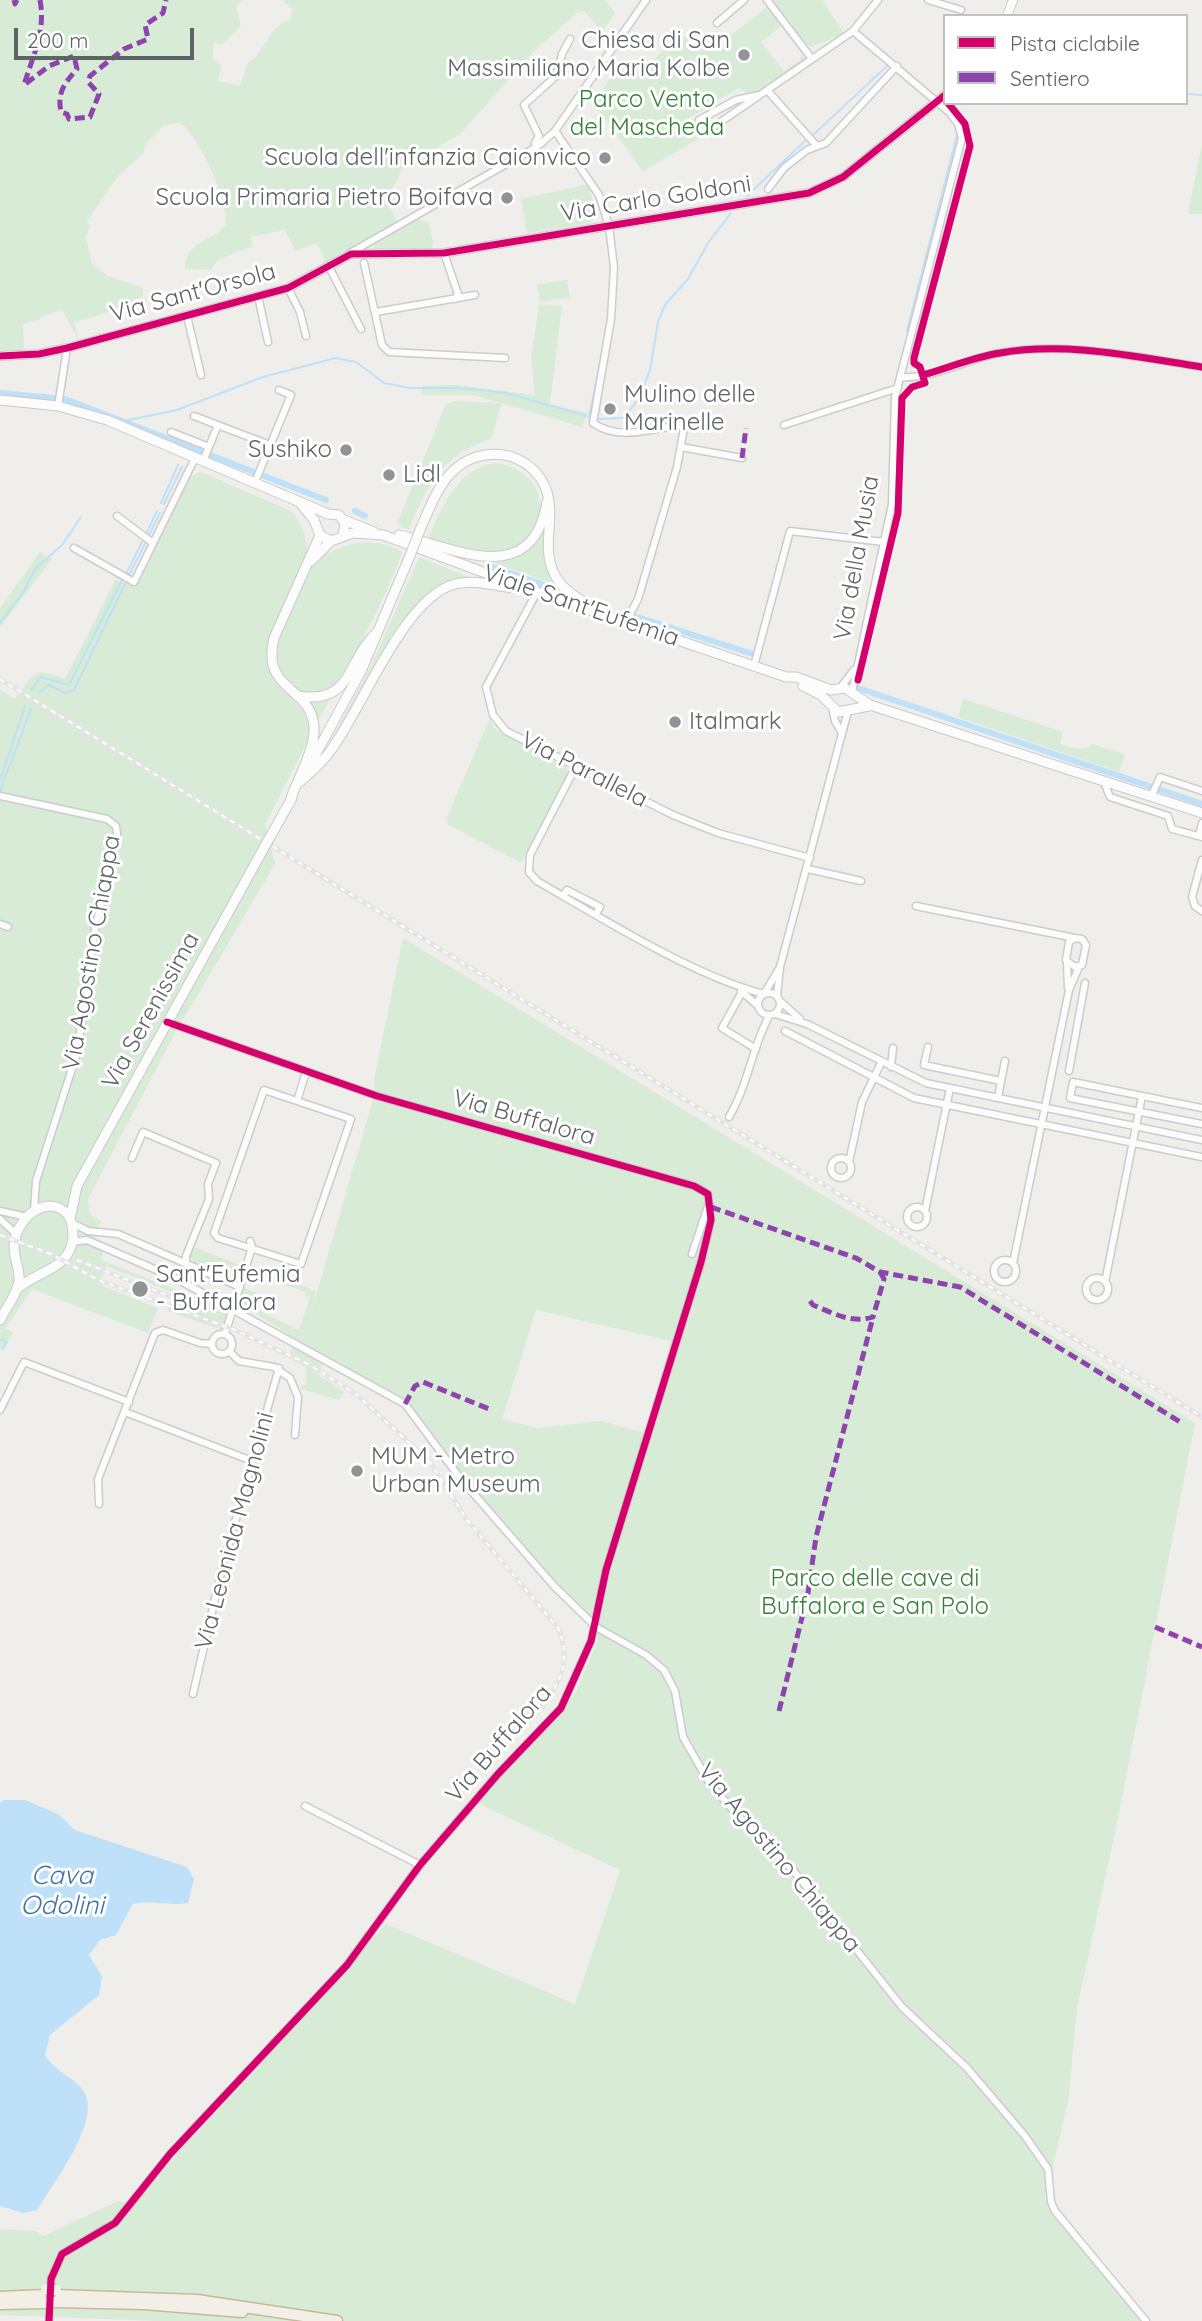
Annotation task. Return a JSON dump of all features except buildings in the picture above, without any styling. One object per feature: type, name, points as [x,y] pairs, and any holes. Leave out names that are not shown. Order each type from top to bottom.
[{"type":"highway","points":[[0,2291],[207,2309],[293,2321]]},
{"type":"highway","points":[[0,2297],[72,2294],[218,2302],[337,2321]]},
{"type":"highway","points":[[0,2307],[30,2303],[51,2296]]},
{"type":"main road","points":[[0,400],[58,403],[199,460],[256,479],[328,514],[336,514],[344,520],[343,536],[331,541],[310,562]]},
{"type":"main road","name":"Via Serenissima","points":[[72,1242],[71,1221],[77,1186],[289,804],[382,627],[420,530],[437,493],[451,474],[466,461],[480,456],[502,454],[524,461],[538,475],[548,497],[551,514],[551,565],[559,582],[572,595],[600,613]]},
{"type":"main road","points":[[379,534],[402,536],[470,555],[506,555],[523,548],[535,536],[548,497]]},
{"type":"main road","points":[[295,499],[319,531],[331,541]]},
{"type":"main road","points":[[289,804],[314,732],[311,715],[297,696],[277,677],[271,653],[274,638],[310,562],[322,517],[328,514]]},
{"type":"main road","name":"Viale Sant'Eufemia","points":[[344,520],[534,591],[786,677],[815,691],[838,712],[875,707]]},
{"type":"main road","name":"Viale Sant'Eufemia","points":[[343,536],[379,534]]},
{"type":"main road","points":[[301,781],[332,750],[401,634],[438,593],[453,584],[472,582],[534,591]]},
{"type":"main road","points":[[297,696],[321,698],[340,689],[366,641],[382,627]]},
{"type":"main road","name":"Viale Sant'Eufemia","points":[[786,677],[796,677],[837,689],[875,707],[1104,782],[1152,794],[1202,813]]},
{"type":"main road","points":[[831,705],[837,689]]},
{"type":"main road","points":[[850,710],[853,695]]},
{"type":"main road","name":"Via Serenissima","points":[[31,1214],[52,1206],[77,1186]]},
{"type":"main road","points":[[52,1206],[71,1221]]},
{"type":"main road","points":[[0,1320],[17,1289],[19,1266],[14,1248],[16,1234],[31,1214]]},
{"type":"main road","points":[[17,1289],[60,1264],[72,1242]]},
{"type":"main road","points":[[19,1266],[37,1275]]},
{"type":"street","name":"Via Sant'Orsola","points":[[0,356],[39,354],[67,348],[288,288],[470,184],[521,158],[555,131],[646,0]]},
{"type":"street","points":[[717,23],[744,0]]},
{"type":"street","points":[[767,0],[813,59]]},
{"type":"street","points":[[865,0],[871,8]]},
{"type":"street","points":[[759,95],[730,103],[699,120],[697,128],[706,132],[853,31],[877,0]]},
{"type":"street","points":[[928,0],[961,10]]},
{"type":"street","name":"Via della Musia","points":[[853,31],[941,98]]},
{"type":"street","points":[[521,158],[521,153],[539,140],[524,105],[556,76],[562,54],[570,39]]},
{"type":"street","points":[[768,189],[784,168],[816,145],[826,143],[897,66]]},
{"type":"street","points":[[767,90],[816,145]]},
{"type":"street","name":"Via Carlo Goldoni","points":[[342,257],[351,254],[378,256],[444,253],[793,197],[822,188],[854,169],[941,98]]},
{"type":"street","name":"Via della Musia","points":[[853,695],[892,504],[894,406],[961,144],[958,124],[946,105]]},
{"type":"street","points":[[555,131],[598,195],[609,226],[614,267],[611,319],[591,419],[600,429],[628,434],[682,425],[681,447],[638,599],[626,622]]},
{"type":"street","points":[[370,242],[372,253],[378,256]]},
{"type":"street","points":[[444,253],[457,294],[455,299]]},
{"type":"street","points":[[364,263],[382,345],[389,352],[505,358]]},
{"type":"street","points":[[328,265],[361,329]]},
{"type":"street","name":"Via Sant'Orsola","points":[[288,288],[300,312],[306,336]]},
{"type":"street","points":[[376,312],[475,295]]},
{"type":"street","name":"Via Sant'Orsola","points":[[258,296],[268,342]]},
{"type":"street","name":"Via Sant'Orsola","points":[[187,316],[201,375]]},
{"type":"street","points":[[58,403],[67,348]]},
{"type":"street","points":[[901,377],[923,375],[999,353],[1038,349],[1123,354],[1202,367]]},
{"type":"street","points":[[784,425],[898,388]]},
{"type":"street","points":[[256,479],[291,395],[279,390]]},
{"type":"street","points":[[194,416],[270,445]]},
{"type":"street","points":[[74,548],[134,582],[199,460],[209,447],[218,425]]},
{"type":"street","points":[[171,432],[209,447]]},
{"type":"street","points":[[681,447],[742,458]]},
{"type":"street","points":[[117,516],[153,543]]},
{"type":"street","points":[[754,666],[790,531],[884,542]]},
{"type":"street","name":"Via Parallela","points":[[534,591],[486,687],[493,715],[506,731],[575,768],[707,828],[810,858]]},
{"type":"street","name":"Via della Musia","points":[[837,689],[857,666]]},
{"type":"street","points":[[831,705],[835,721],[842,733]]},
{"type":"street","points":[[761,1031],[772,1015],[778,999],[780,967],[850,710]]},
{"type":"street","points":[[575,768],[528,863],[529,872],[537,881],[563,896],[567,890],[600,907],[596,914],[725,980],[778,999],[807,1024]]},
{"type":"street","points":[[1152,794],[1157,781],[1162,777],[1202,790]]},
{"type":"street","name":"Viale Sant'Eufemia","points":[[1104,782],[1110,797],[1168,816],[1172,829],[1200,836],[1202,823]]},
{"type":"street","name":"Via Agostino Chiappa","points":[[1,798],[107,819],[116,826],[117,834],[98,916],[77,1053],[36,1181],[31,1214]]},
{"type":"street","points":[[1202,860],[1192,897],[1195,906],[1202,911]]},
{"type":"street","points":[[807,869],[861,881]]},
{"type":"street","points":[[916,906],[1062,935],[1072,940],[1084,940],[1086,945],[1069,990],[1043,1106],[1013,1263]]},
{"type":"street","points":[[0,924],[8,927]]},
{"type":"street","points":[[1069,990],[1067,963],[1072,940]]},
{"type":"street","points":[[1067,963],[1079,967]]},
{"type":"street","points":[[757,1004],[780,967]]},
{"type":"street","points":[[725,980],[757,1004],[761,1013],[761,1031],[756,1049],[742,1092],[729,1117]]},
{"type":"street","points":[[1069,1071],[1085,983]]},
{"type":"street","points":[[742,992],[722,1028],[756,1049]]},
{"type":"street","points":[[761,1013],[807,1024],[891,1068],[926,1083],[1202,1140]]},
{"type":"street","name":"Via Buffalora","points":[[49,2321],[51,2279],[62,2255],[115,2223],[170,2154],[347,1965],[420,1866],[498,1774],[558,1713],[584,1661],[596,1627],[606,1570],[668,1360],[701,1262],[711,1207],[708,1194],[694,1186],[377,1096],[167,1021]]},
{"type":"street","points":[[1062,1025],[1077,1028]]},
{"type":"street","points":[[785,1031],[914,1098],[1202,1157]]},
{"type":"street","points":[[821,1050],[828,1034]]},
{"type":"street","points":[[928,1047],[924,1065],[1001,1081]]},
{"type":"street","points":[[891,1068],[894,1048]]},
{"type":"street","points":[[998,1098],[1005,1061]]},
{"type":"street","points":[[849,1162],[862,1102],[881,1063]]},
{"type":"street","points":[[297,1101],[306,1072]]},
{"type":"street","points":[[1202,1108],[1073,1082],[1070,1098],[1202,1124]]},
{"type":"street","points":[[925,1211],[950,1088]]},
{"type":"street","points":[[264,1090],[351,1119],[301,1264],[251,1244],[218,1238],[214,1228],[264,1090]]},
{"type":"street","points":[[1105,1282],[1142,1096]]},
{"type":"street","points":[[132,1158],[143,1132],[216,1163],[208,1184],[209,1199],[186,1256],[186,1264]]},
{"type":"street","points":[[36,1194],[52,1206]]},
{"type":"street","points":[[692,1254],[707,1209],[711,1207]]},
{"type":"street","points":[[0,1211],[9,1214],[31,1214]]},
{"type":"street","points":[[2,1220],[16,1234]]},
{"type":"street","points":[[71,1221],[88,1231],[118,1234],[240,1287]]},
{"type":"street","name":"Via Agostino Chiappa","points":[[72,1242],[87,1240],[176,1278],[405,1404],[460,1478],[554,1586],[596,1627],[646,1655],[664,1670],[675,1691],[683,1737],[710,1784],[793,1870],[902,2007],[967,2068],[1025,2136],[1048,2169],[1051,2202],[1055,2211],[1146,2321]]},
{"type":"street","points":[[225,1334],[251,1244]]},
{"type":"street","points":[[99,1504],[98,1479],[155,1333],[163,1330],[200,1343],[211,1344],[219,1354],[229,1351]]},
{"type":"street","points":[[211,1344],[216,1335],[225,1334]]},
{"type":"street","points":[[225,1334],[232,1342],[229,1351]]},
{"type":"street","points":[[229,1351],[243,1363],[279,1368],[293,1383],[298,1402],[295,1435]]},
{"type":"street","points":[[0,1410],[24,1362],[129,1402]]},
{"type":"street","name":"Via Leonida Magnolini","points":[[193,1694],[223,1564],[279,1368]]},
{"type":"street","points":[[125,1412],[252,1461]]},
{"type":"street","points":[[305,1806],[420,1866]]},
{"type":"street","points":[[283,2017],[291,2025]]},
{"type":"green space","points":[[0,0],[242,0],[236,8],[241,25],[222,45],[214,42],[213,59],[221,66],[218,81],[240,86],[248,63],[259,53],[271,34],[289,20],[293,10],[282,0],[605,0],[615,13],[602,31],[584,11],[578,12],[535,50],[461,133],[403,168],[386,200],[399,225],[326,263],[317,243],[295,251],[285,230],[250,237],[253,246],[219,259],[210,270],[185,269],[186,260],[193,248],[226,225],[226,215],[218,186],[196,141],[180,123],[164,125],[146,144],[143,154],[118,176],[87,221],[90,226],[86,237],[92,264],[108,276],[143,288],[143,294],[137,304],[74,322],[79,341],[62,310],[40,317],[40,320],[23,323],[24,353],[0,352]]},
{"type":"green space","points":[[770,0],[822,0],[844,33],[812,47],[804,43]]},
{"type":"green space","name":"Parco Vento del Mascheda","points":[[768,6],[781,26],[761,42],[784,71],[800,60],[801,53],[805,59],[802,64],[756,95],[750,95],[739,88],[686,120],[698,139],[643,171],[594,104],[618,66],[632,79],[681,35],[688,39],[695,32],[713,50]]},
{"type":"green space","points":[[1202,144],[1202,214],[1188,214]]},
{"type":"green space","points":[[588,184],[596,213],[591,215],[591,223],[527,233],[521,199]]},
{"type":"green space","points":[[419,219],[429,223],[433,243],[431,248],[378,252],[374,248],[375,244]]},
{"type":"green space","points":[[567,280],[570,297],[540,302],[537,285]]},
{"type":"green space","points":[[539,305],[562,306],[550,404],[587,413],[582,427],[502,403],[491,439],[461,453],[439,473],[422,499],[409,530],[397,524],[445,406],[454,401],[501,403],[472,395],[422,395],[422,386],[456,385],[535,395],[531,357]]},
{"type":"green space","points":[[496,463],[515,468],[528,478],[537,491],[539,520],[533,533],[521,544],[504,551],[485,553],[428,539],[445,502],[461,481],[482,466]]},
{"type":"green space","points":[[201,472],[293,512],[303,529],[307,547],[325,555],[334,550],[364,543],[384,544],[402,552],[371,623],[265,825],[275,864],[174,1035],[88,1199],[90,1214],[101,1221],[91,1245],[103,1252],[101,1260],[223,1308],[227,1317],[222,1330],[167,1311],[174,1293],[106,1266],[100,1285],[158,1308],[148,1333],[32,1289],[5,1329],[13,1332],[4,1350],[0,1349],[0,690],[15,699],[35,674],[46,673],[65,679],[116,579],[133,586],[189,477]]},
{"type":"green space","points":[[545,525],[544,560],[552,583],[494,563],[511,559],[525,551]]},
{"type":"green space","points":[[40,552],[52,559],[0,627],[0,608]]},
{"type":"green space","points":[[419,557],[473,579],[430,593],[415,608],[330,742],[372,664]]},
{"type":"green space","points":[[963,699],[1063,732],[1060,744],[1081,749],[1092,744],[1125,754],[1119,772],[958,717]]},
{"type":"green space","points":[[490,718],[494,728],[570,770],[521,863],[449,825],[446,819]]},
{"type":"green space","name":"Parco delle cave di Buffalora e San Polo","points":[[403,938],[1195,1423],[1117,1823],[1077,2008],[1068,2102],[1045,2198],[1050,2211],[1141,2321],[157,2321],[0,2315],[0,2229],[34,2231],[44,2236],[118,2201],[135,2204],[179,2151],[386,1924],[575,2004],[620,1870],[477,1803],[561,1715],[577,1690],[598,1640],[588,1618],[461,1476],[405,1399],[348,1372],[239,1303],[244,1288],[257,1293],[250,1298],[254,1300],[252,1307],[299,1330],[310,1298],[305,1296],[306,1292],[252,1274],[249,1277],[252,1268],[316,1291],[311,1313],[375,1093],[374,1080]],"holes":[[[536,1310],[671,1341],[645,1433],[602,1421],[536,1428],[502,1419]]]},
{"type":"green space","points":[[193,1247],[242,1266],[237,1276],[227,1277],[194,1262],[190,1257]]},
{"type":"green space","points":[[288,1341],[323,1364],[317,1374],[344,1392],[338,1400],[302,1389],[301,1386],[306,1385],[306,1367],[288,1358],[293,1348]]},
{"type":"water","name":"Cava Odolini","points":[[4,1800],[25,1800],[58,1814],[75,1830],[187,1867],[194,1879],[188,1903],[133,1904],[116,1935],[100,1940],[89,1955],[102,1976],[99,1995],[50,2035],[45,2055],[84,2092],[88,2104],[86,2119],[73,2153],[37,2210],[24,2213],[0,2206],[0,1803]]},
{"type":"waterway","points":[[812,136],[888,65]]},
{"type":"waterway","points":[[1188,94],[1202,95]]},
{"type":"waterway","points":[[907,331],[957,135]]},
{"type":"waterway","points":[[747,196],[807,139]]},
{"type":"waterway","points":[[602,213],[604,221]]},
{"type":"waterway","points":[[597,419],[623,418],[639,399],[650,370],[658,322],[665,305],[688,279],[708,243],[731,213]]},
{"type":"waterway","points":[[589,417],[604,344]]},
{"type":"waterway","points":[[124,421],[177,410],[263,377],[336,358],[356,362],[384,383],[410,388],[459,388],[506,393],[587,416]]},
{"type":"waterway","points":[[0,393],[65,399],[200,451]]},
{"type":"waterway","points":[[210,455],[326,500]]},
{"type":"waterway","points":[[161,503],[178,465]]},
{"type":"waterway","points":[[164,504],[182,467]]},
{"type":"waterway","points":[[145,536],[157,511]]},
{"type":"waterway","points":[[355,511],[365,516]]},
{"type":"waterway","points":[[148,537],[160,513]]},
{"type":"waterway","points":[[0,623],[24,591],[35,569],[62,545],[81,517]]},
{"type":"waterway","points":[[126,574],[143,540]]},
{"type":"waterway","points":[[129,575],[146,542]]},
{"type":"waterway","points":[[493,567],[547,586]]},
{"type":"waterway","points":[[31,690],[41,677],[69,685],[122,580]]},
{"type":"waterway","points":[[39,692],[49,685],[65,693],[74,690],[126,582]]},
{"type":"waterway","points":[[634,616],[753,654]]},
{"type":"waterway","points":[[855,687],[1202,804]]},
{"type":"waterway","points":[[0,780],[25,706]]},
{"type":"waterway","points":[[0,791],[31,709]]},
{"type":"waterway","points":[[0,1339],[7,1342],[2,1349]]},
{"type":"railway","points":[[0,679],[1202,1417]]},
{"type":"railway","points":[[0,1235],[51,1254],[98,1280],[235,1330],[310,1365],[356,1394],[430,1462],[467,1520],[558,1628],[563,1642],[563,1667],[554,1690],[529,1722]]},
{"type":"railway","points":[[77,1260],[200,1308]]},
{"type":"marked path","points":[[14,0],[15,4],[17,0]]},
{"type":"marked path","points":[[40,0],[40,33],[24,85],[49,66],[74,56],[77,69],[65,84],[60,99],[61,112],[67,114],[69,119],[90,117],[99,94],[88,82],[90,76],[124,49],[148,39],[145,25],[163,13],[166,0]]},
{"type":"marked path","points":[[742,458],[746,428]]},
{"type":"marked path","points":[[711,1207],[856,1258],[880,1272],[960,1287],[1182,1423]]},
{"type":"marked path","points":[[810,1301],[813,1305],[843,1317],[873,1317],[884,1279],[880,1272]]},
{"type":"marked path","points":[[779,1711],[808,1593],[816,1537],[873,1317]]},
{"type":"marked path","points":[[405,1404],[415,1386],[423,1382],[489,1409]]},
{"type":"marked path","points":[[1155,1627],[1202,1647]]},
{"type":"cycle path","points":[[0,356],[39,354],[67,348],[288,288],[351,254],[444,253],[809,193],[843,177],[943,97]]},
{"type":"cycle path","points":[[858,680],[898,513],[902,398],[912,387],[925,383],[914,358],[970,146],[965,124],[950,105]]},
{"type":"cycle path","points":[[923,375],[990,355],[1050,349],[1127,355],[1202,367]]},
{"type":"cycle path","points":[[49,2321],[51,2279],[62,2254],[115,2223],[170,2154],[347,1965],[420,1865],[498,1774],[561,1708],[591,1641],[606,1570],[701,1262],[711,1220],[708,1194],[694,1186],[377,1096],[167,1022]]},
{"type":"place","name":"Chiesa di San Massimiliano Maria Kolbe","points":[[744,55]]},
{"type":"place","name":"Scuola dell'infanzia Caionvico","points":[[605,158]]},
{"type":"place","name":"Scuola Primaria Pietro Boifava","points":[[507,198]]},
{"type":"place","name":"Mulino delle Marinelle","points":[[610,409]]},
{"type":"place","name":"Sushiko","points":[[346,450]]},
{"type":"place","name":"Lidl","points":[[389,475]]},
{"type":"place","name":"Italmark","points":[[675,722]]},
{"type":"place","name":"Sant'Eufemia - Buffalora","points":[[140,1289]]},
{"type":"place","name":"MUM - Metro Urban Museum","points":[[357,1471]]}]
